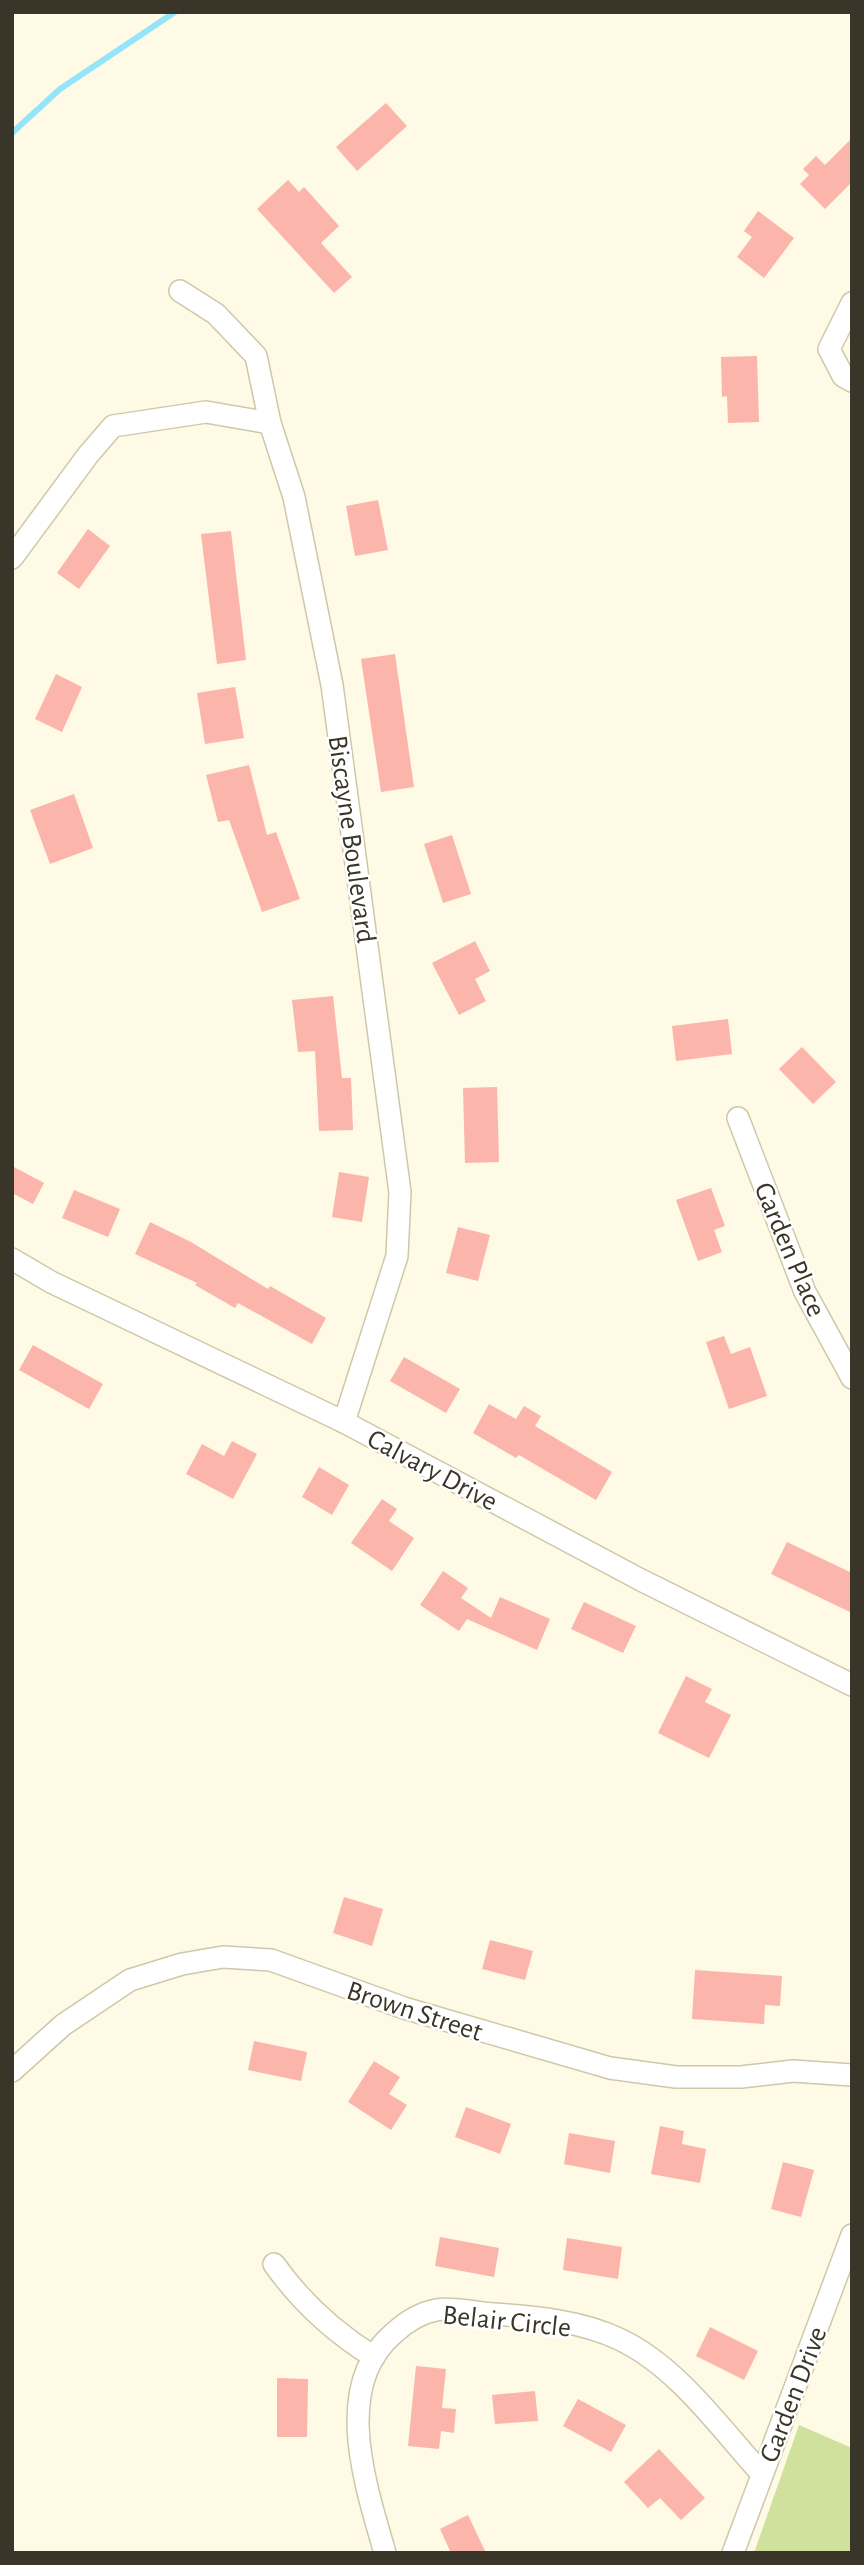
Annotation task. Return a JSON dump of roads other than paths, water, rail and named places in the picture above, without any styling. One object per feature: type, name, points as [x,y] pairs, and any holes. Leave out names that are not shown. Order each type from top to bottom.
[{"type":"street","name":"Biscayne Boulevard","points":[[180,291],[216,314],[256,356],[270,423],[294,497],[332,685],[400,1192],[397,1256],[344,1422]]},
{"type":"street","points":[[852,303],[829,349],[843,376],[852,381]]},
{"type":"street","points":[[12,558],[88,455],[113,426],[206,412],[270,423]]},
{"type":"street","name":"Garden Place","points":[[738,1118],[805,1292],[852,1378]]},
{"type":"street","name":"Calvary Drive","points":[[12,1259],[51,1282],[344,1422],[641,1580],[852,1685]]},
{"type":"street","name":"Brown Street","points":[[12,2071],[63,2025],[130,1980],[182,1964],[223,1956],[271,1960],[404,2008],[610,2068],[676,2077],[741,2077],[793,2071],[852,2075]]},
{"type":"street","name":"Garden Drive","points":[[733,2553],[852,2235]]},
{"type":"street","points":[[274,2264],[294,2293],[350,2342],[374,2357]]},
{"type":"street","name":"Belair Circle","points":[[385,2553],[367,2490],[357,2416],[363,2379],[380,2345],[408,2321],[437,2310],[541,2318],[619,2339],[650,2358],[684,2389],[762,2474]]},
{"type":"waterway","points":[[12,133],[60,89],[175,12]]}]
